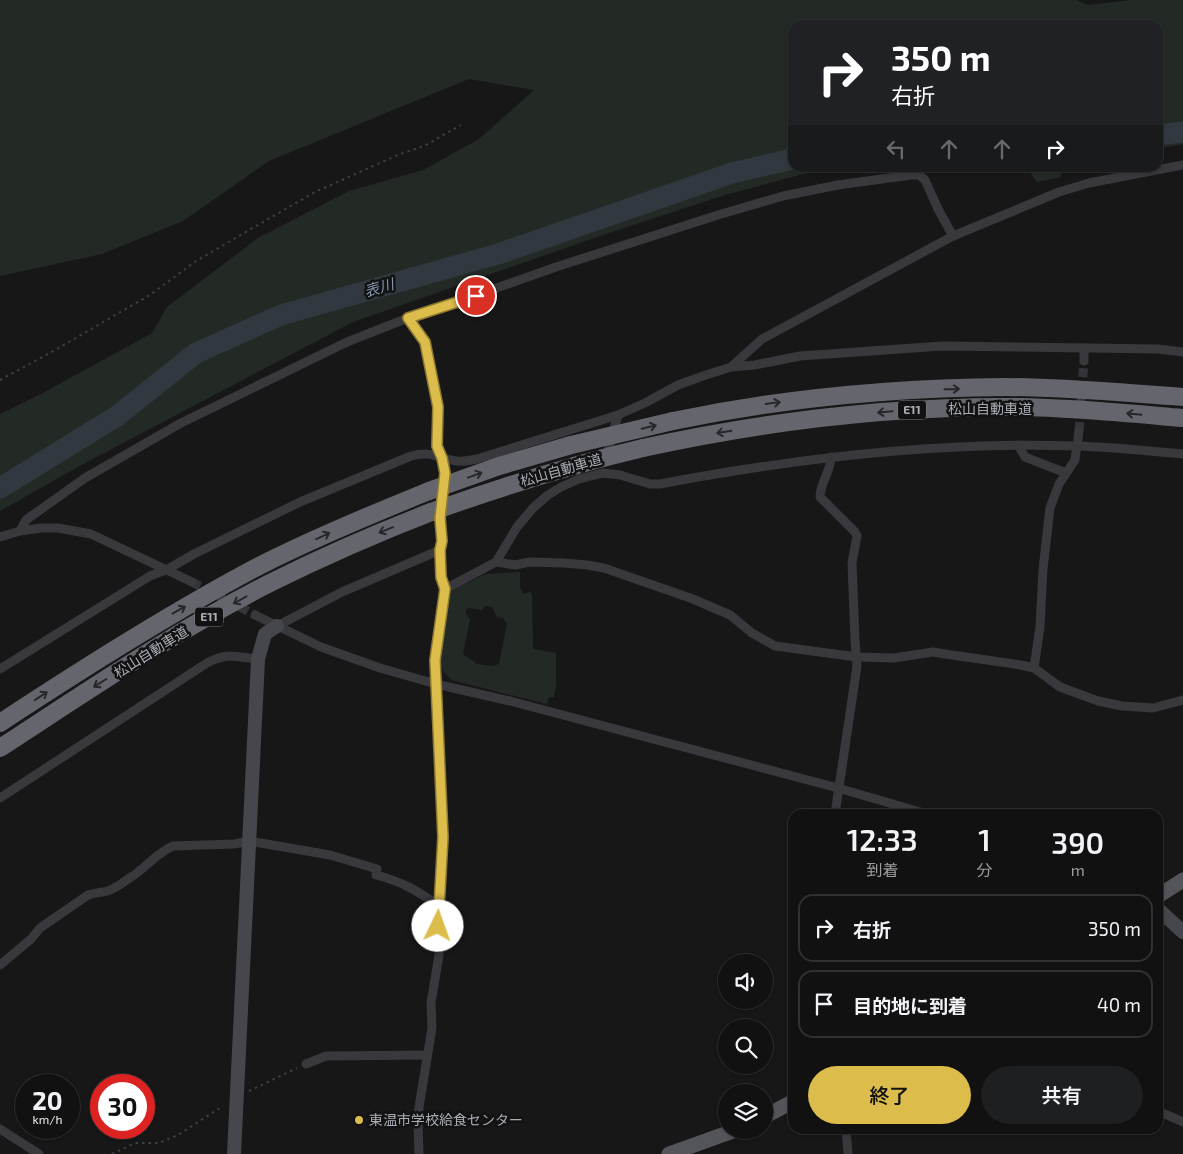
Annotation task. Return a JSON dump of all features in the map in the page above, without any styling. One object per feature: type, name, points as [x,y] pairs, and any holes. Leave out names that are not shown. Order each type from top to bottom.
[{"type":"highway","name":"松山自動車道","points":[[0,723],[170,615],[252,570],[355,521],[429,491],[500,466],[571,445],[673,421],[744,407],[815,398],[908,390],[1025,388],[1093,390],[1183,398]]},
{"type":"highway","name":"松山自動車道","points":[[0,748],[181,632],[246,596],[363,539],[504,486],[576,464],[739,429],[816,418],[911,410],[1006,407],[1091,410],[1183,418]]},
{"type":"main road","points":[[1163,893],[1183,880]]},
{"type":"main road","points":[[773,1112],[788,1104]]},
{"type":"main road","points":[[669,1154],[718,1136]]},
{"type":"street","points":[[1163,169],[1183,165]]},
{"type":"street","points":[[731,367],[762,339],[953,236],[1059,192],[1081,185],[1147,172]]},
{"type":"street","points":[[20,531],[26,520],[32,515],[85,478],[181,423],[347,342],[408,318],[460,302],[556,267],[718,215],[783,196],[838,184],[910,175],[919,176],[925,180],[953,236]]},
{"type":"street","points":[[408,318],[425,342],[437,411],[437,446],[445,473],[440,518],[442,541],[440,550],[441,577],[445,589],[435,660],[443,837],[439,906],[439,955],[431,1002],[432,1028],[418,1115],[419,1154]]},
{"type":"street","points":[[0,669],[150,576],[168,570],[194,554],[300,502],[411,456],[430,453],[460,462],[477,459],[618,415],[678,385],[731,367],[755,365],[800,356],[942,346],[1158,349],[1183,352]]},
{"type":"street","points":[[1084,348],[1084,361]]},
{"type":"street","points":[[603,473],[603,467],[618,415]]},
{"type":"street","points":[[1034,668],[1040,627],[1047,523],[1054,493],[1075,460],[1079,431]]},
{"type":"street","points":[[1018,445],[1025,457],[1066,473]]},
{"type":"street","points":[[445,589],[496,562],[517,527],[548,495],[570,483],[603,473],[620,475],[650,484],[660,484],[762,466],[831,457],[919,449],[1018,445],[1078,446],[1183,454]]},
{"type":"street","points":[[831,457],[820,497],[857,536],[852,563],[854,640],[857,666],[836,809]]},
{"type":"street","points":[[0,537],[20,531],[41,528],[58,528],[91,534],[192,582]]},
{"type":"street","points":[[234,1154],[258,659],[265,634],[342,592],[440,550]]},
{"type":"street","points":[[496,562],[515,565],[530,562],[587,564],[604,568],[658,586],[730,615],[752,633],[775,646],[857,657],[894,658],[933,652],[1021,664],[1034,668],[1060,687],[1098,701],[1122,706],[1153,708],[1183,700]]},
{"type":"street","points":[[255,614],[321,647],[436,684],[510,701],[838,788],[910,809]]},
{"type":"street","points":[[0,798],[207,663],[220,656],[230,655],[258,659]]},
{"type":"street","points":[[0,965],[31,939],[40,928],[88,895],[104,892],[128,880],[166,849],[173,846],[249,842],[330,855],[377,869],[376,875],[410,886],[439,906]]},
{"type":"street","points":[[1163,914],[1183,932]]},
{"type":"street","points":[[306,1064],[326,1056],[427,1055]]},
{"type":"street","points":[[1163,1113],[1183,1122]]},
{"type":"street","points":[[0,1128],[39,1154]]},
{"type":"street","points":[[846,1134],[848,1154]]},
{"type":"path","points":[[0,380],[150,295],[196,261],[315,192],[400,154],[424,146],[461,125]]},
{"type":"path","points":[[112,1154],[135,1144],[159,1143],[178,1135],[236,1097],[306,1064]]},
{"type":"shaded area","points":[[0,0],[1076,0],[1088,5],[1131,0],[1183,0],[1183,144],[1163,148],[1163,20],[788,20],[788,172],[811,172],[725,195],[603,235],[353,322],[87,462],[0,511],[0,414],[41,394],[152,333],[167,307],[258,238],[349,191],[423,170],[479,139],[534,90],[469,79],[269,161],[183,221],[102,254],[0,276]]},
{"type":"shaded area","points":[[1030,172],[1060,172],[1061,177],[1037,182]]},
{"type":"shaded area","points":[[520,572],[520,588],[524,594],[530,592],[532,595],[533,649],[556,653],[554,697],[549,697],[547,704],[451,680],[443,671],[441,644],[450,591],[486,574]],"holes":[[[485,606],[492,607],[497,617],[503,618],[507,624],[499,664],[493,666],[477,664],[463,654],[470,619],[466,614],[466,609],[482,610]]]},
{"type":"waterway","name":"表川","points":[[1163,134],[1183,132]]},
{"type":"waterway","name":"表川","points":[[0,488],[117,416],[196,353],[281,315],[498,254],[732,173],[788,160]]},
{"type":"tunnel","points":[[1079,431],[1084,361]]},
{"type":"tunnel","points":[[192,582],[255,615]]},
{"type":"place","name":"東温市学校給食センター","points":[[359,1120]]},
{"type":"route","points":[[438,926],[443,837],[435,660],[445,589],[441,577],[440,550],[442,541],[440,518],[445,473],[437,446],[438,407],[425,342],[408,318],[476,296]]}]
